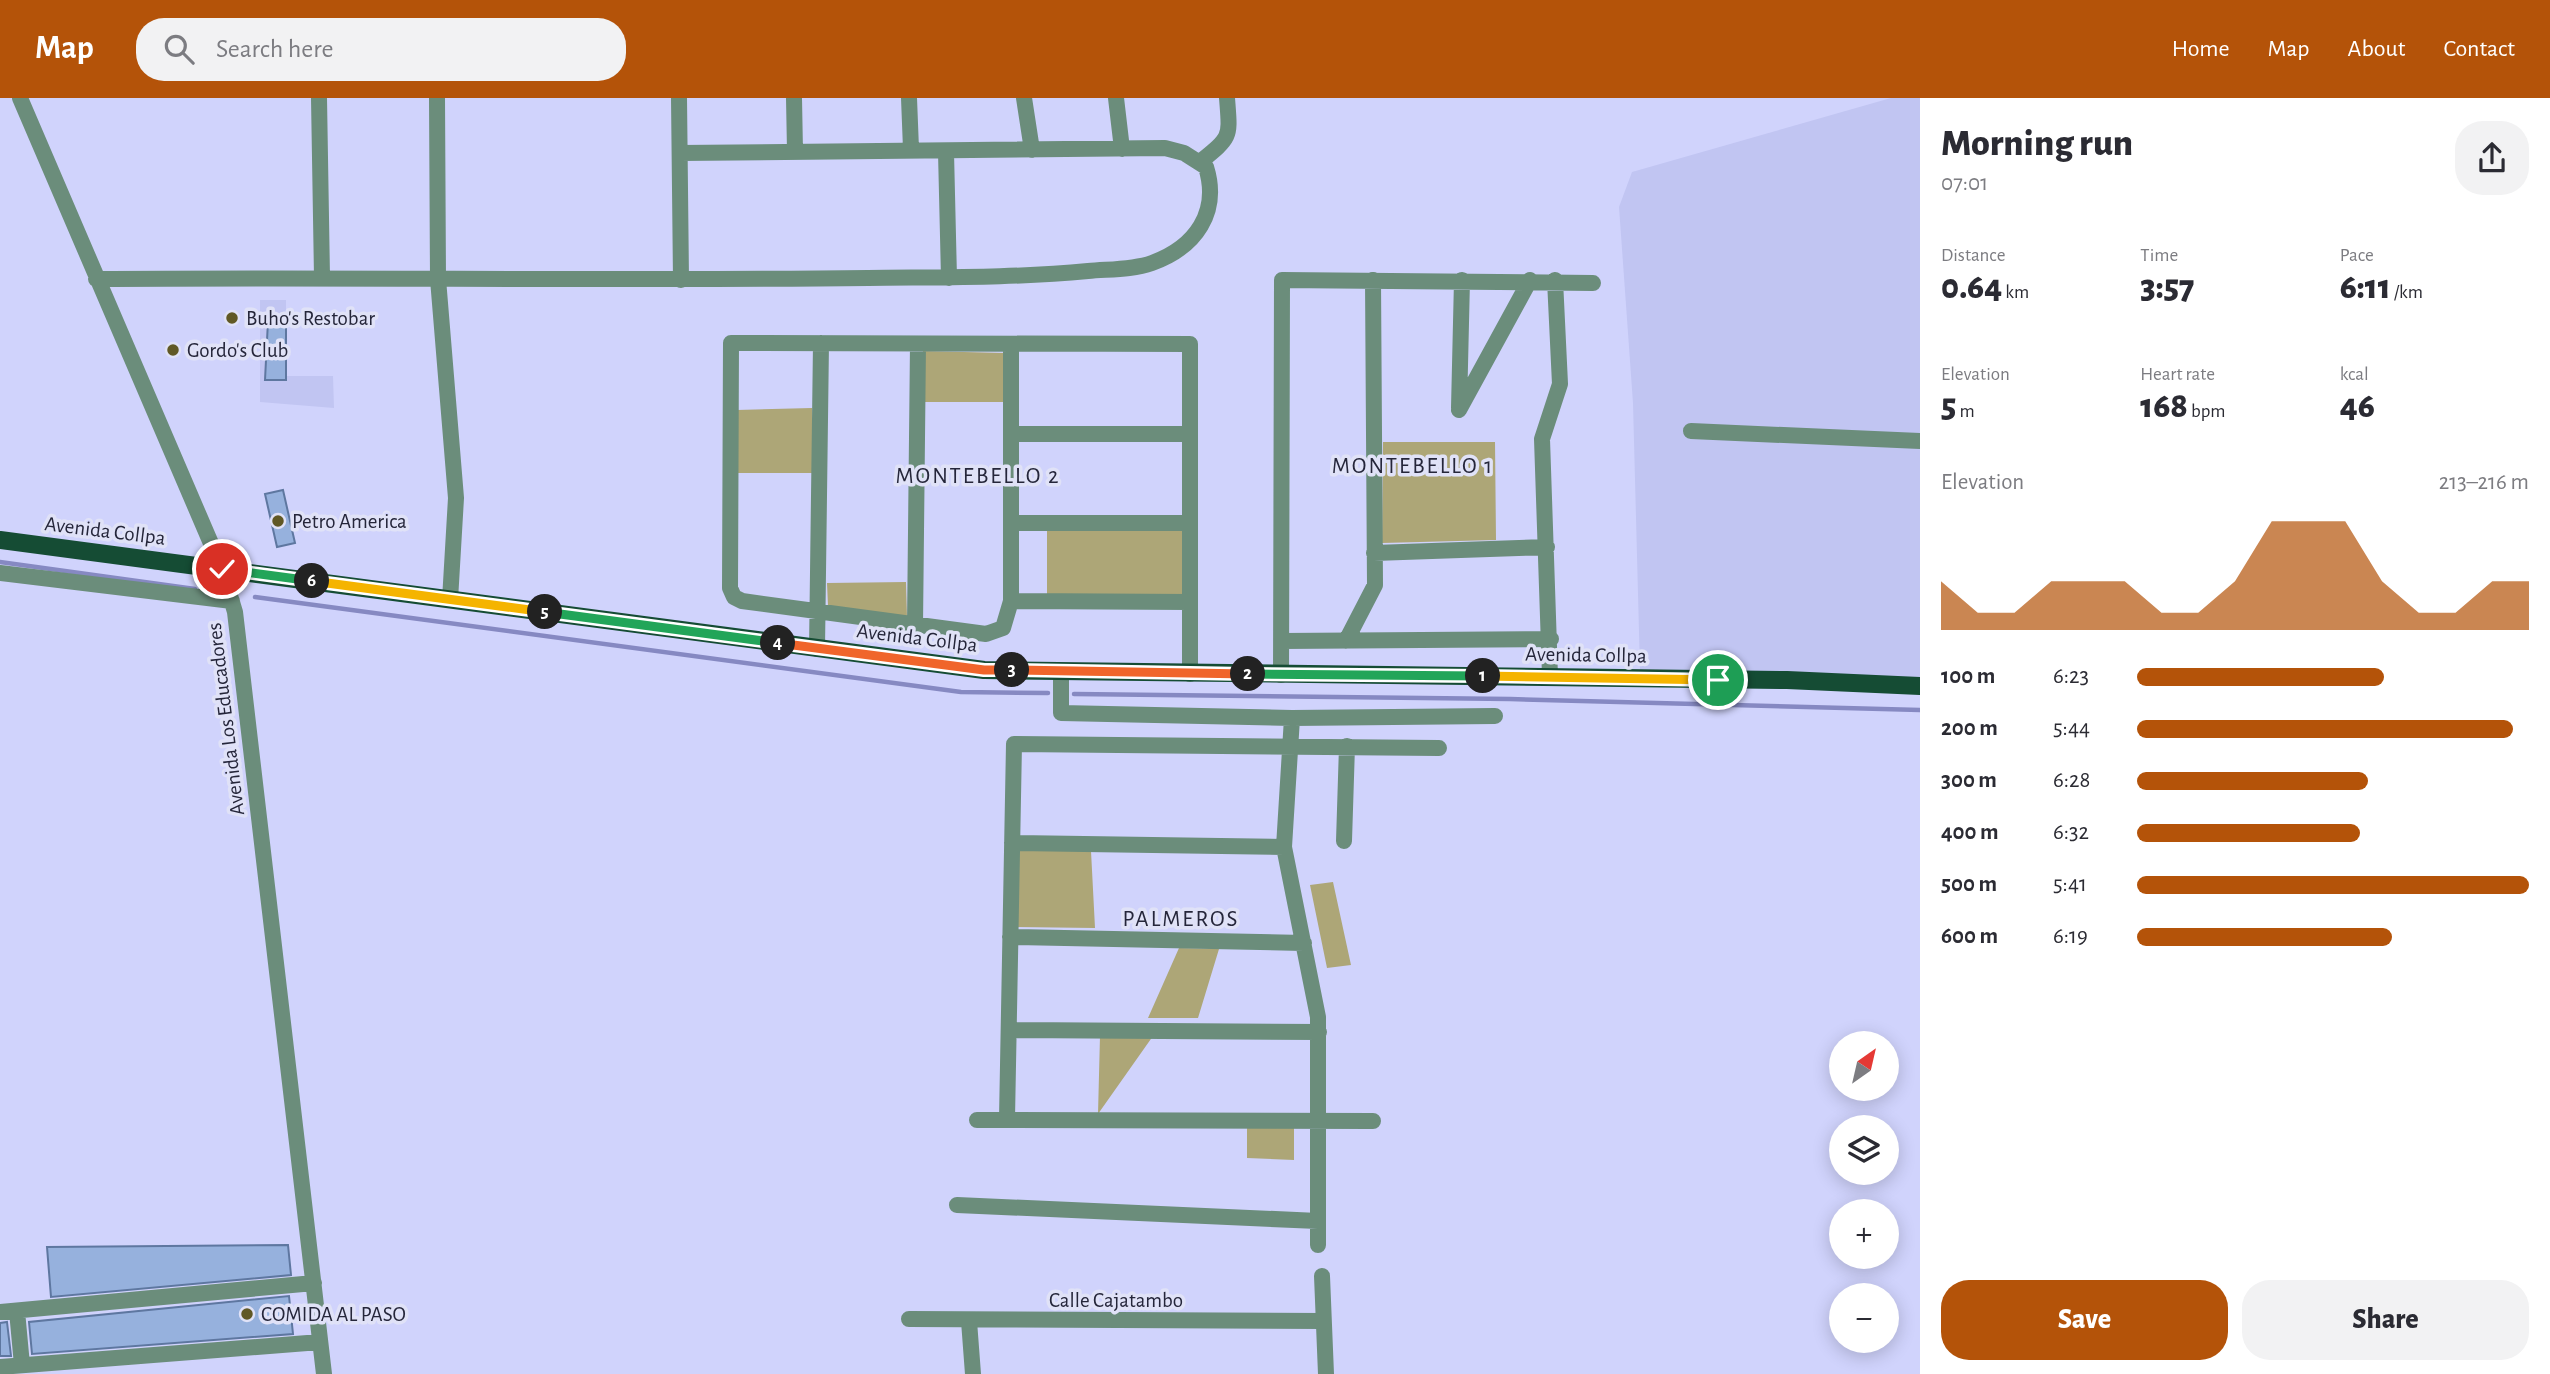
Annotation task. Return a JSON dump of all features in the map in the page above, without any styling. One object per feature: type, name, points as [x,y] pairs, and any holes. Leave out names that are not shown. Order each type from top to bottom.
[{"type":"main road","name":"Avenida Collpa","points":[[0,540],[984,670],[1787,680],[1920,686]]},
{"type":"street","name":"Avenida Los Educadores","points":[[20,98],[222,569],[232,601],[324,1374]]},
{"type":"street","points":[[319,98],[322,277]]},
{"type":"street","points":[[437,98],[438,279],[456,498],[450,600]]},
{"type":"street","points":[[679,98],[681,280]]},
{"type":"street","points":[[794,98],[795,151]]},
{"type":"street","points":[[909,98],[911,149]]},
{"type":"street","points":[[1024,98],[1032,150]]},
{"type":"street","points":[[1116,98],[1122,149]]},
{"type":"street","points":[[1200,162],[1223,143],[1229,134],[1227,98]]},
{"type":"street","points":[[96,279],[949,278],[1124,269],[1160,260],[1191,238],[1209,211],[1212,185],[1206,167],[1200,162],[1165,148],[680,153]]},
{"type":"street","points":[[946,152],[949,278]]},
{"type":"street","points":[[1282,675],[1282,280],[1555,280],[1593,283]]},
{"type":"street","points":[[1346,641],[1375,585],[1373,280]]},
{"type":"street","points":[[1462,280],[1459,410],[1530,280]]},
{"type":"street","points":[[1550,676],[1551,639],[1542,439],[1560,384],[1555,280]]},
{"type":"street","points":[[1011,344],[1012,601],[1003,628],[986,634],[915,626],[741,601],[734,597],[730,588],[731,343],[1190,344],[1189,674]]},
{"type":"street","points":[[817,649],[821,343]]},
{"type":"street","points":[[915,626],[918,344]]},
{"type":"street","points":[[1691,431],[1920,441]]},
{"type":"street","points":[[1012,434],[1190,434]]},
{"type":"street","points":[[1012,523],[1190,523]]},
{"type":"street","points":[[1374,553],[1547,547]]},
{"type":"street","points":[[0,573],[232,601]]},
{"type":"street","points":[[1012,601],[1190,602]]},
{"type":"street","points":[[1282,641],[1551,639]]},
{"type":"street","points":[[1061,671],[1061,713],[1292,718],[1495,716]]},
{"type":"street","points":[[1292,718],[1284,848],[1316,999],[1319,1032],[1318,1245]]},
{"type":"street","points":[[1007,1119],[1013,744],[1439,748]]},
{"type":"street","points":[[1343,841],[1347,746]]},
{"type":"street","points":[[1012,843],[1284,848]]},
{"type":"street","points":[[1010,937],[1304,943]]},
{"type":"street","points":[[1009,1030],[1319,1032]]},
{"type":"street","points":[[976,1120],[1373,1121]]},
{"type":"street","points":[[957,1205],[1318,1221]]},
{"type":"street","points":[[1322,1276],[1326,1374]]},
{"type":"street","points":[[22,1365],[8,1312],[314,1283]]},
{"type":"street","name":"Calle Cajatambo","points":[[909,1320],[1323,1321]]},
{"type":"street","points":[[970,1321],[973,1374]]},
{"type":"street","points":[[0,1367],[320,1342]]},
{"type":"shaded area","points":[[1891,98],[1920,98],[1920,680],[1640,670],[1633,403],[1619,207],[1632,172]]},
{"type":"shaded area","points":[[260,300],[286,300],[286,376],[333,376],[334,408],[260,402]]},
{"type":"shaded area","points":[[923,351],[1005,353],[1004,402],[923,402]]},
{"type":"shaded area","points":[[812,408],[812,473],[736,473],[737,410]]},
{"type":"shaded area","points":[[1383,442],[1495,442],[1496,540],[1382,543]]},
{"type":"shaded area","points":[[1047,529],[1183,530],[1183,594],[1047,594]]},
{"type":"shaded area","points":[[906,582],[907,617],[828,606],[827,583]]},
{"type":"shaded area","points":[[1018,848],[1091,851],[1095,928],[1016,927]]},
{"type":"shaded area","points":[[1333,882],[1351,965],[1327,968],[1310,885]]},
{"type":"shaded area","points":[[1179,948],[1219,949],[1198,1018],[1148,1018]]},
{"type":"shaded area","points":[[1100,1036],[1153,1036],[1098,1114]]},
{"type":"shaded area","points":[[1247,1121],[1294,1121],[1294,1160],[1247,1158]]},
{"type":"building","points":[[268,321],[286,321],[286,380],[265,380]]},
{"type":"building","points":[[283,490],[295,543],[277,547],[265,494]]},
{"type":"building","points":[[288,1245],[291,1275],[51,1297],[47,1247]]},
{"type":"building","points":[[289,1296],[293,1334],[32,1354],[29,1322]]},
{"type":"building","points":[[7,1322],[11,1356],[0,1356],[0,1323]]},
{"type":"waterway","points":[[0,562],[195,589]]},
{"type":"waterway","points":[[255,597],[961,692],[1048,693]]},
{"type":"waterway","points":[[1074,694],[1510,699],[1920,710]]},
{"type":"place","name":"Buho's Restobar","points":[[232,318]]},
{"type":"place","name":"Gordo's Club","points":[[173,350]]},
{"type":"place","name":"Petro America","points":[[278,521]]},
{"type":"place","name":"COMIDA AL PASO","points":[[247,1314]]},
{"type":"district","name":"MONTEBELLO 1","points":[[1413,466]]},
{"type":"district","name":"MONTEBELLO 2","points":[[978,476]]},
{"type":"district","name":"PALMEROS","points":[[1181,919]]},
{"type":"route","points":[[222,569],[984,670],[1718,680]]}]
